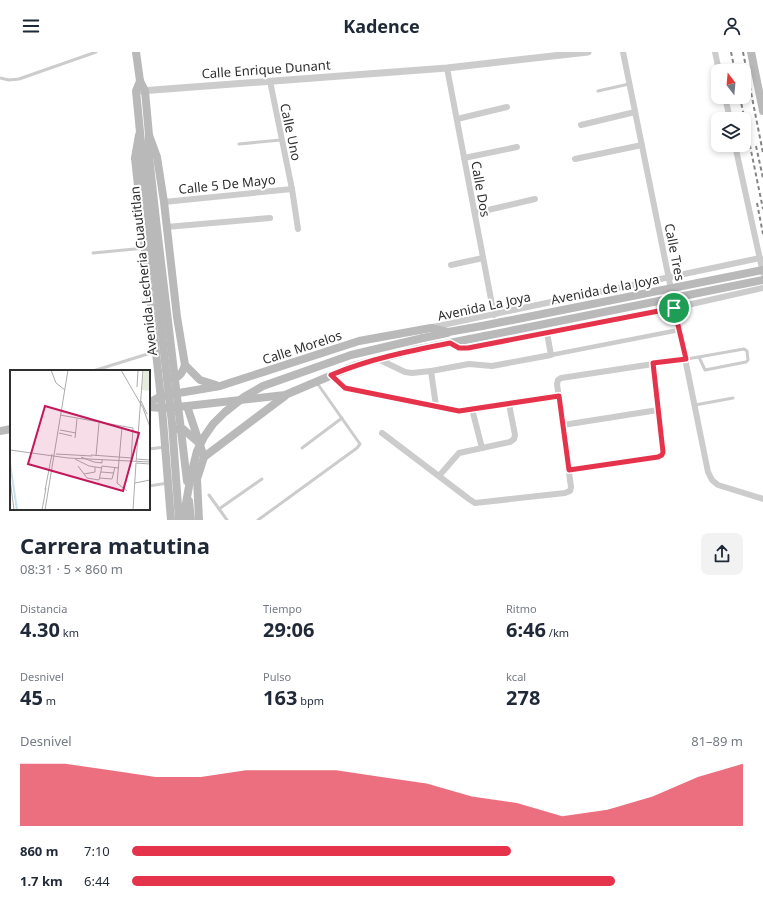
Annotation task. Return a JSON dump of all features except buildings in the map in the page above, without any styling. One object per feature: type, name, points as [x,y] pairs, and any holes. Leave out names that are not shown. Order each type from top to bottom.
[{"type":"main road","points":[[136,52],[140,81],[145,91],[149,135],[156,157],[164,202],[176,317],[185,365],[183,372],[177,378],[159,378]]},
{"type":"main road","points":[[751,52],[763,111]]},
{"type":"main road","points":[[136,91],[140,81]]},
{"type":"main road","name":"Avenida Lecheria Cuautitlan","points":[[136,91],[139,135],[172,423],[179,520]]},
{"type":"main road","points":[[139,135],[135,158],[161,396],[171,520]]},
{"type":"main road","name":"Avenida Lecheria Cuautitlan","points":[[149,135],[149,156],[191,520]]},
{"type":"main road","name":"Avenida de la Joya","points":[[183,520],[197,451],[204,437],[213,424],[225,412],[244,397],[263,386],[351,355],[423,338],[763,270]]},
{"type":"main road","name":"Avenida de la Joya","points":[[452,343],[763,280]]},
{"type":"main road","name":"Calle Morelos","points":[[161,396],[220,386],[359,341],[431,328],[450,332]]},
{"type":"main road","points":[[199,520],[197,478],[204,457],[285,395],[356,365],[452,343]]},
{"type":"main road","points":[[185,365],[200,380],[220,386]]},
{"type":"main road","points":[[150,407],[162,408],[187,406],[285,395]]},
{"type":"main road","points":[[150,402],[161,396]]},
{"type":"main road","points":[[187,406],[204,457]]},
{"type":"main road","points":[[164,436],[174,429],[179,428],[188,432],[200,444]]},
{"type":"main road","points":[[0,431],[10,429]]},
{"type":"street","name":"Calle Enrique Dunant","points":[[136,91],[447,68],[550,54],[588,52]]},
{"type":"street","name":"Calle Tres","points":[[623,52],[708,472],[712,480],[718,484],[763,499]]},
{"type":"street","points":[[715,52],[718,64]]},
{"type":"street","name":"Calle Dos","points":[[447,68],[494,315]]},
{"type":"street","name":"Calle Uno","points":[[270,80],[292,189],[298,229]]},
{"type":"street","points":[[457,119],[507,108]]},
{"type":"street","points":[[581,125],[635,112]]},
{"type":"street","points":[[575,159],[642,145]]},
{"type":"street","points":[[464,158],[517,147]]},
{"type":"street","points":[[737,152],[763,273]]},
{"type":"street","name":"Calle 5 De Mayo","points":[[164,202],[292,189]]},
{"type":"street","points":[[475,213],[535,199]]},
{"type":"street","points":[[166,227],[270,218]]},
{"type":"street","points":[[451,265],[483,258]]},
{"type":"street","name":"Avenida La Joya","points":[[431,328],[760,258]]},
{"type":"street","points":[[452,343],[459,348],[468,348],[674,308],[763,288]]},
{"type":"street","points":[[378,359],[405,372],[412,373],[469,364],[492,366],[679,330]]},
{"type":"street","points":[[547,333],[551,355]]},
{"type":"street","points":[[382,433],[475,502],[565,493],[570,491],[569,470],[558,380],[561,378],[686,359]]},
{"type":"street","points":[[569,470],[658,457],[662,455],[663,452],[653,363]]},
{"type":"street","points":[[431,371],[436,406]]},
{"type":"street","points":[[331,375],[345,388],[459,411],[559,396]]},
{"type":"street","points":[[439,476],[459,453],[510,442],[514,439],[515,435],[509,404]]},
{"type":"street","points":[[472,409],[482,448]]},
{"type":"street","points":[[563,425],[658,410]]},
{"type":"lane","points":[[0,78],[9,80],[19,79],[96,52]]},
{"type":"lane","points":[[598,91],[629,84]]},
{"type":"lane","points":[[239,144],[281,140]]},
{"type":"lane","points":[[93,253],[145,248]]},
{"type":"lane","points":[[686,359],[744,349],[746,350],[748,360],[746,362],[705,370],[699,357]]},
{"type":"lane","points":[[96,370],[156,352]]},
{"type":"lane","points":[[258,520],[357,448],[360,444],[316,382]]},
{"type":"lane","points":[[694,405],[734,398]]},
{"type":"lane","points":[[302,448],[342,418]]},
{"type":"lane","points":[[150,449],[165,447]]},
{"type":"lane","points":[[219,509],[262,479]]},
{"type":"lane","points":[[150,486],[168,483]]},
{"type":"lane","points":[[209,495],[227,520]]},
{"type":"railway","points":[[731,52],[734,64]]},
{"type":"railway","points":[[743,52],[763,153]]},
{"type":"railway","points":[[741,104],[763,209]]},
{"type":"railway","points":[[756,146],[763,178]]},
{"type":"railway","points":[[757,203],[763,234]]},
{"type":"route","points":[[674,308],[686,359],[653,363],[663,452],[662,455],[658,457],[569,470],[559,396],[459,411],[345,388],[331,375],[356,365],[414,350],[450,343],[459,348],[468,348],[674,308]]}]
